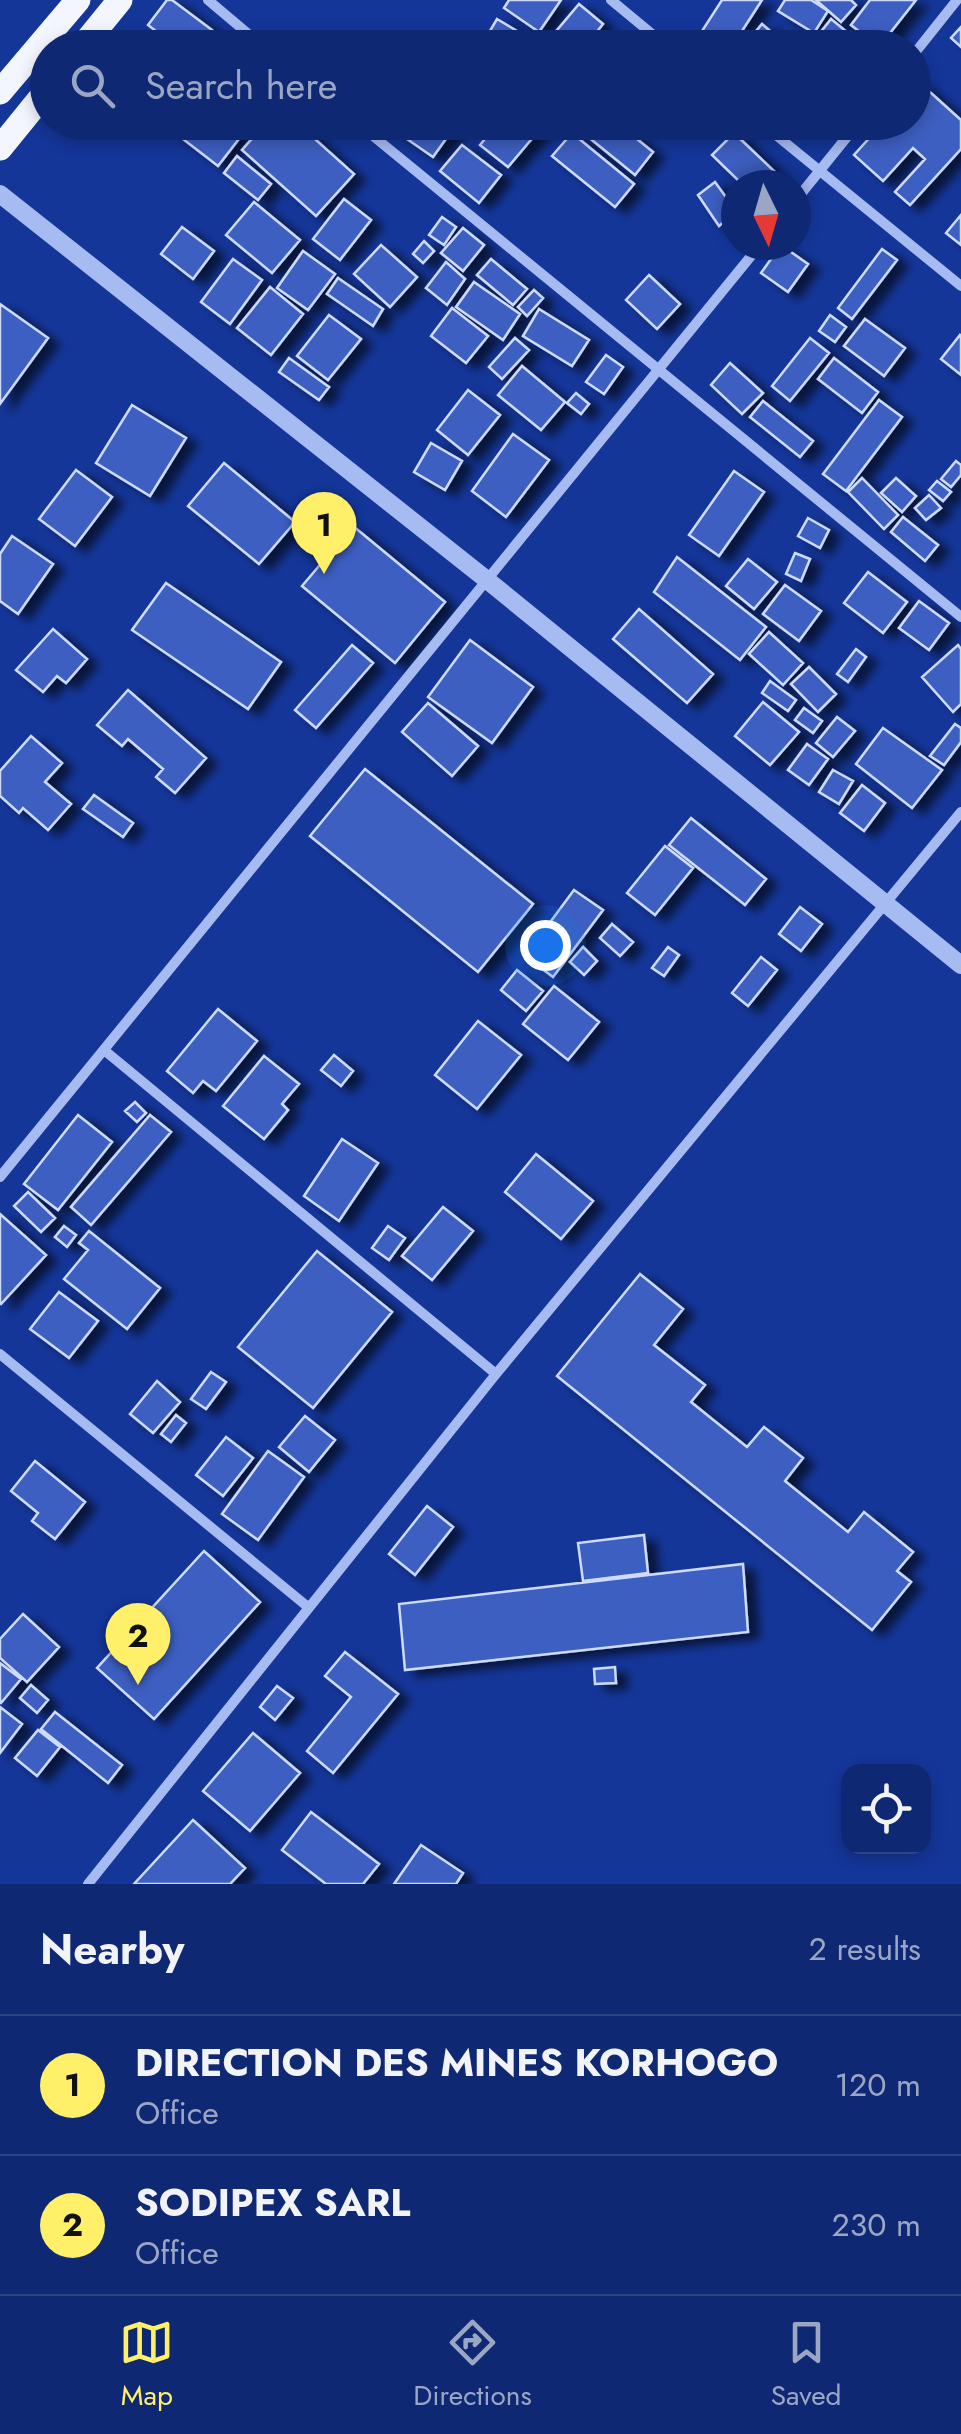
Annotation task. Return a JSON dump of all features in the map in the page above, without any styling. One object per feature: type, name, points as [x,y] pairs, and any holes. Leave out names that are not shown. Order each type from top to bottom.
[{"type":"main road","points":[[53,30],[78,0]]},
{"type":"main road","points":[[96,30],[120,0]]},
{"type":"main road","points":[[0,92],[30,57]]},
{"type":"main road","points":[[0,148],[30,111]]},
{"type":"street","points":[[208,0],[244,30]]},
{"type":"street","points":[[612,0],[648,30]]},
{"type":"street","points":[[931,33],[957,0]]},
{"type":"street","points":[[378,140],[961,617]]},
{"type":"street","points":[[781,140],[961,286]]},
{"type":"street","points":[[811,182],[844,140]]},
{"type":"street","points":[[0,194],[487,580],[961,965]]},
{"type":"street","points":[[0,1177],[748,260]]},
{"type":"street","points":[[88,1884],[496,1374],[961,812]]},
{"type":"street","points":[[104,1050],[496,1374]]},
{"type":"street","points":[[0,1354],[308,1607]]},
{"type":"building","points":[[167,0],[172,0],[212,30],[155,30],[148,25]]},
{"type":"building","points":[[509,0],[561,0],[540,30],[504,8]]},
{"type":"building","points":[[722,0],[762,0],[743,30],[703,30]]},
{"type":"building","points":[[785,0],[811,0],[828,11],[816,30],[809,30],[778,11]]},
{"type":"building","points":[[816,0],[851,0],[856,5],[841,22]]},
{"type":"building","points":[[870,0],[916,0],[892,30],[857,30],[851,25]]},
{"type":"building","points":[[579,4],[603,24],[598,30],[557,30]]},
{"type":"building","points":[[497,19],[515,30],[490,30]]},
{"type":"building","points":[[831,19],[844,30],[822,30]]},
{"type":"building","points":[[961,27],[961,47],[951,38]]},
{"type":"building","points":[[931,93],[961,120],[961,149],[910,205],[895,192],[925,159],[913,148],[883,181],[854,155],[868,140],[931,140]]},
{"type":"building","points":[[184,140],[238,140],[218,166]]},
{"type":"building","points":[[251,140],[316,140],[354,174],[316,216],[242,150]]},
{"type":"building","points":[[408,140],[445,140],[433,157]]},
{"type":"building","points":[[484,140],[531,140],[508,167],[480,145]]},
{"type":"building","points":[[566,140],[581,140],[634,184],[615,207],[552,156]]},
{"type":"building","points":[[592,140],[638,140],[653,152],[635,175]]},
{"type":"building","points":[[727,140],[741,140],[773,170],[728,170],[712,155]]},
{"type":"building","points":[[462,145],[501,175],[479,203],[440,171]]},
{"type":"building","points":[[237,156],[271,184],[258,200],[224,173]]},
{"type":"building","points":[[715,182],[721,190],[719,226],[698,195]]},
{"type":"building","points":[[344,199],[371,220],[340,260],[313,239]]},
{"type":"building","points":[[254,202],[300,240],[272,273],[226,235]]},
{"type":"building","points":[[961,215],[961,245],[946,233]]},
{"type":"building","points":[[442,217],[456,227],[444,245],[429,235]]},
{"type":"building","points":[[182,227],[214,251],[193,279],[161,254]]},
{"type":"building","points":[[463,228],[484,245],[463,271],[441,253]]},
{"type":"building","points":[[424,241],[434,251],[423,263],[413,254]]},
{"type":"building","points":[[381,245],[417,277],[390,307],[354,274]]},
{"type":"building","points":[[882,249],[897,260],[852,319],[838,308]]},
{"type":"building","points":[[303,251],[335,274],[308,310],[277,288]]},
{"type":"building","points":[[233,259],[262,280],[230,324],[201,302]]},
{"type":"building","points":[[491,259],[527,289],[513,305],[477,275]]},
{"type":"building","points":[[770,260],[802,260],[808,264],[788,292],[761,273]]},
{"type":"building","points":[[446,262],[465,279],[447,305],[426,288]]},
{"type":"building","points":[[649,275],[680,304],[657,329],[626,300]]},
{"type":"building","points":[[338,278],[383,309],[373,326],[327,294]]},
{"type":"building","points":[[474,282],[520,314],[503,340],[456,307]]},
{"type":"building","points":[[270,287],[303,314],[271,355],[237,328]]},
{"type":"building","points":[[534,290],[543,298],[527,316],[518,307]]},
{"type":"building","points":[[0,304],[48,338],[0,404]]},
{"type":"building","points":[[452,308],[488,336],[466,363],[431,336]]},
{"type":"building","points":[[539,309],[589,340],[572,366],[523,336]]},
{"type":"building","points":[[329,315],[361,339],[328,380],[297,356]]},
{"type":"building","points":[[830,315],[846,327],[835,342],[819,331]]},
{"type":"building","points":[[865,319],[905,348],[884,376],[844,346]]},
{"type":"building","points":[[961,336],[961,375],[941,359]]},
{"type":"building","points":[[515,338],[529,350],[502,379],[489,367]]},
{"type":"building","points":[[810,338],[829,353],[790,401],[772,386]]},
{"type":"building","points":[[606,355],[623,367],[604,394],[586,382]]},
{"type":"building","points":[[289,358],[329,387],[319,400],[279,372]]},
{"type":"building","points":[[834,358],[878,392],[862,413],[818,379]]},
{"type":"building","points":[[730,363],[763,393],[742,414],[711,385]]},
{"type":"building","points":[[522,366],[565,402],[541,430],[498,395]]},
{"type":"building","points":[[468,390],[500,415],[468,455],[437,430]]},
{"type":"building","points":[[576,393],[589,404],[581,414],[567,403]]},
{"type":"building","points":[[879,400],[902,417],[846,491],[823,474]]},
{"type":"building","points":[[763,401],[813,441],[800,457],[750,417]]},
{"type":"building","points":[[132,405],[186,438],[150,496],[96,463]]},
{"type":"building","points":[[513,434],[549,460],[506,517],[472,491]]},
{"type":"building","points":[[431,443],[462,461],[445,490],[414,472]]},
{"type":"building","points":[[956,461],[961,465],[961,475],[951,487],[941,479]]},
{"type":"building","points":[[224,463],[295,522],[259,564],[188,506]]},
{"type":"building","points":[[76,470],[112,497],[75,546],[39,519]]},
{"type":"building","points":[[734,471],[764,492],[719,556],[689,535]]},
{"type":"building","points":[[862,478],[898,515],[884,529],[848,492]]},
{"type":"building","points":[[896,478],[916,496],[902,512],[881,493]]},
{"type":"building","points":[[937,481],[951,492],[943,501],[929,490]]},
{"type":"building","points":[[929,495],[941,508],[926,520],[915,508]]},
{"type":"building","points":[[903,517],[938,545],[925,561],[891,532]]},
{"type":"building","points":[[808,518],[829,530],[820,548],[798,536]]},
{"type":"building","points":[[353,526],[445,602],[395,663],[302,586]]},
{"type":"building","points":[[12,536],[53,564],[18,614],[0,601],[0,554]]},
{"type":"building","points":[[795,553],[810,559],[801,581],[786,574]]},
{"type":"building","points":[[677,557],[766,627],[740,660],[654,592]]},
{"type":"building","points":[[748,559],[777,582],[754,609],[726,586]]},
{"type":"building","points":[[868,572],[907,602],[883,633],[844,603]]},
{"type":"building","points":[[166,583],[281,662],[248,709],[132,630]]},
{"type":"building","points":[[785,585],[821,611],[799,641],[763,614]]},
{"type":"building","points":[[919,601],[949,623],[929,650],[899,628]]},
{"type":"building","points":[[639,609],[713,674],[687,703],[613,639]]},
{"type":"building","points":[[53,629],[87,659],[66,683],[57,676],[43,692],[16,670]]},
{"type":"building","points":[[769,632],[803,663],[783,685],[749,654]]},
{"type":"building","points":[[470,640],[533,687],[492,743],[428,697]]},
{"type":"building","points":[[352,645],[373,663],[316,728],[295,710]]},
{"type":"building","points":[[958,645],[961,704],[953,712],[922,677]]},
{"type":"building","points":[[856,649],[866,657],[848,682],[837,674]]},
{"type":"building","points":[[809,667],[836,694],[818,712],[791,684]]},
{"type":"building","points":[[770,681],[796,700],[788,711],[762,693]]},
{"type":"building","points":[[128,690],[206,758],[175,793],[156,777],[163,769],[128,739],[122,746],[97,725]]},
{"type":"building","points":[[763,702],[799,732],[770,765],[735,736]]},
{"type":"building","points":[[428,703],[478,746],[452,776],[402,732]]},
{"type":"building","points":[[804,708],[822,721],[813,733],[795,720]]},
{"type":"building","points":[[837,717],[855,731],[833,757],[816,743]]},
{"type":"building","points":[[955,724],[961,728],[961,742],[944,765],[930,756]]},
{"type":"building","points":[[883,728],[942,770],[912,808],[856,764]]},
{"type":"building","points":[[31,736],[62,763],[45,782],[71,804],[48,830],[23,808],[19,813],[0,796],[0,771]]},
{"type":"building","points":[[807,744],[828,759],[809,785],[788,770]]},
{"type":"building","points":[[365,769],[533,904],[478,972],[310,836]]},
{"type":"building","points":[[833,770],[853,781],[839,804],[819,792]]},
{"type":"building","points":[[862,785],[885,803],[864,831],[840,813]]},
{"type":"building","points":[[94,795],[133,823],[123,837],[83,809]]},
{"type":"building","points":[[691,818],[766,879],[745,905],[669,845]]},
{"type":"building","points":[[665,846],[693,868],[655,915],[627,893]]},
{"type":"building","points":[[574,890],[603,910],[553,977],[525,956]]},
{"type":"building","points":[[800,907],[822,924],[801,951],[779,934]]},
{"type":"building","points":[[612,924],[633,942],[620,956],[600,938]]},
{"type":"building","points":[[583,947],[597,961],[584,975],[570,962]]},
{"type":"building","points":[[668,947],[679,955],[664,976],[652,968]]},
{"type":"building","points":[[761,957],[777,970],[748,1006],[732,993]]},
{"type":"building","points":[[517,970],[543,991],[526,1011],[501,990]]},
{"type":"building","points":[[554,986],[599,1022],[568,1060],[523,1024]]},
{"type":"building","points":[[218,1009],[257,1041],[216,1091],[203,1081],[193,1093],[167,1071]]},
{"type":"building","points":[[478,1021],[521,1055],[477,1109],[435,1075]]},
{"type":"building","points":[[334,1055],[353,1071],[341,1086],[321,1070]]},
{"type":"building","points":[[264,1056],[299,1084],[282,1104],[288,1110],[264,1139],[223,1106]]},
{"type":"building","points":[[135,1102],[146,1113],[137,1122],[125,1111]]},
{"type":"building","points":[[78,1115],[112,1142],[58,1210],[24,1184]]},
{"type":"building","points":[[150,1115],[171,1132],[91,1225],[71,1207]]},
{"type":"building","points":[[342,1139],[378,1163],[339,1221],[304,1196]]},
{"type":"building","points":[[536,1154],[593,1201],[561,1239],[505,1192]]},
{"type":"building","points":[[28,1192],[55,1218],[41,1232],[14,1206]]},
{"type":"building","points":[[443,1207],[473,1231],[432,1280],[402,1256]]},
{"type":"building","points":[[0,1214],[46,1255],[1,1304],[0,1303]]},
{"type":"building","points":[[64,1226],[76,1235],[67,1247],[55,1237]]},
{"type":"building","points":[[388,1226],[405,1238],[389,1260],[372,1248]]},
{"type":"building","points":[[89,1231],[160,1288],[127,1329],[64,1279],[88,1250],[79,1243]]},
{"type":"building","points":[[317,1251],[392,1312],[313,1408],[238,1347]]},
{"type":"building","points":[[640,1274],[683,1309],[654,1345],[705,1385],[691,1402],[747,1447],[764,1427],[803,1458],[785,1481],[848,1532],[864,1512],[913,1552],[897,1571],[911,1582],[872,1630],[557,1376]]},
{"type":"building","points":[[59,1292],[98,1321],[69,1358],[30,1329]]},
{"type":"building","points":[[211,1372],[226,1382],[206,1409],[191,1399]]},
{"type":"building","points":[[157,1381],[180,1402],[153,1433],[130,1414]]},
{"type":"building","points":[[176,1415],[186,1423],[171,1442],[161,1434]]},
{"type":"building","points":[[305,1416],[335,1440],[309,1472],[279,1447]]},
{"type":"building","points":[[226,1437],[253,1458],[223,1496],[196,1475]]},
{"type":"building","points":[[268,1451],[304,1477],[258,1540],[222,1514]]},
{"type":"building","points":[[35,1461],[85,1502],[55,1539],[32,1521],[38,1513],[11,1491]]},
{"type":"building","points":[[427,1506],[453,1527],[415,1575],[389,1554]]},
{"type":"building","points":[[644,1535],[648,1573],[583,1581],[578,1543]]},
{"type":"building","points":[[204,1551],[260,1602],[154,1719],[97,1668]]},
{"type":"building","points":[[743,1564],[748,1632],[405,1670],[399,1604]]},
{"type":"building","points":[[23,1614],[59,1647],[27,1682],[0,1658],[0,1639]]},
{"type":"building","points":[[345,1652],[398,1694],[333,1773],[307,1751],[351,1697],[325,1676]]},
{"type":"building","points":[[0,1663],[21,1679],[1,1703],[0,1702]]},
{"type":"building","points":[[615,1667],[616,1683],[595,1684],[594,1669]]},
{"type":"building","points":[[31,1685],[48,1700],[37,1713],[20,1698]]},
{"type":"building","points":[[277,1686],[293,1698],[275,1720],[260,1707]]},
{"type":"building","points":[[0,1707],[22,1724],[0,1753]]},
{"type":"building","points":[[55,1712],[122,1765],[108,1783],[41,1729]]},
{"type":"building","points":[[38,1730],[60,1747],[37,1776],[15,1758]]},
{"type":"building","points":[[253,1733],[300,1773],[250,1831],[203,1791]]},
{"type":"building","points":[[311,1812],[379,1864],[363,1884],[326,1884],[282,1850]]},
{"type":"building","points":[[193,1820],[245,1868],[230,1884],[134,1884]]},
{"type":"building","points":[[421,1845],[463,1873],[456,1884],[394,1884]]},
{"type":"place","name":"DIRECTION DES MINES KORHOGO","points":[[324,574]]},
{"type":"place","name":"SODIPEX SARL","points":[[138,1685]]}]
